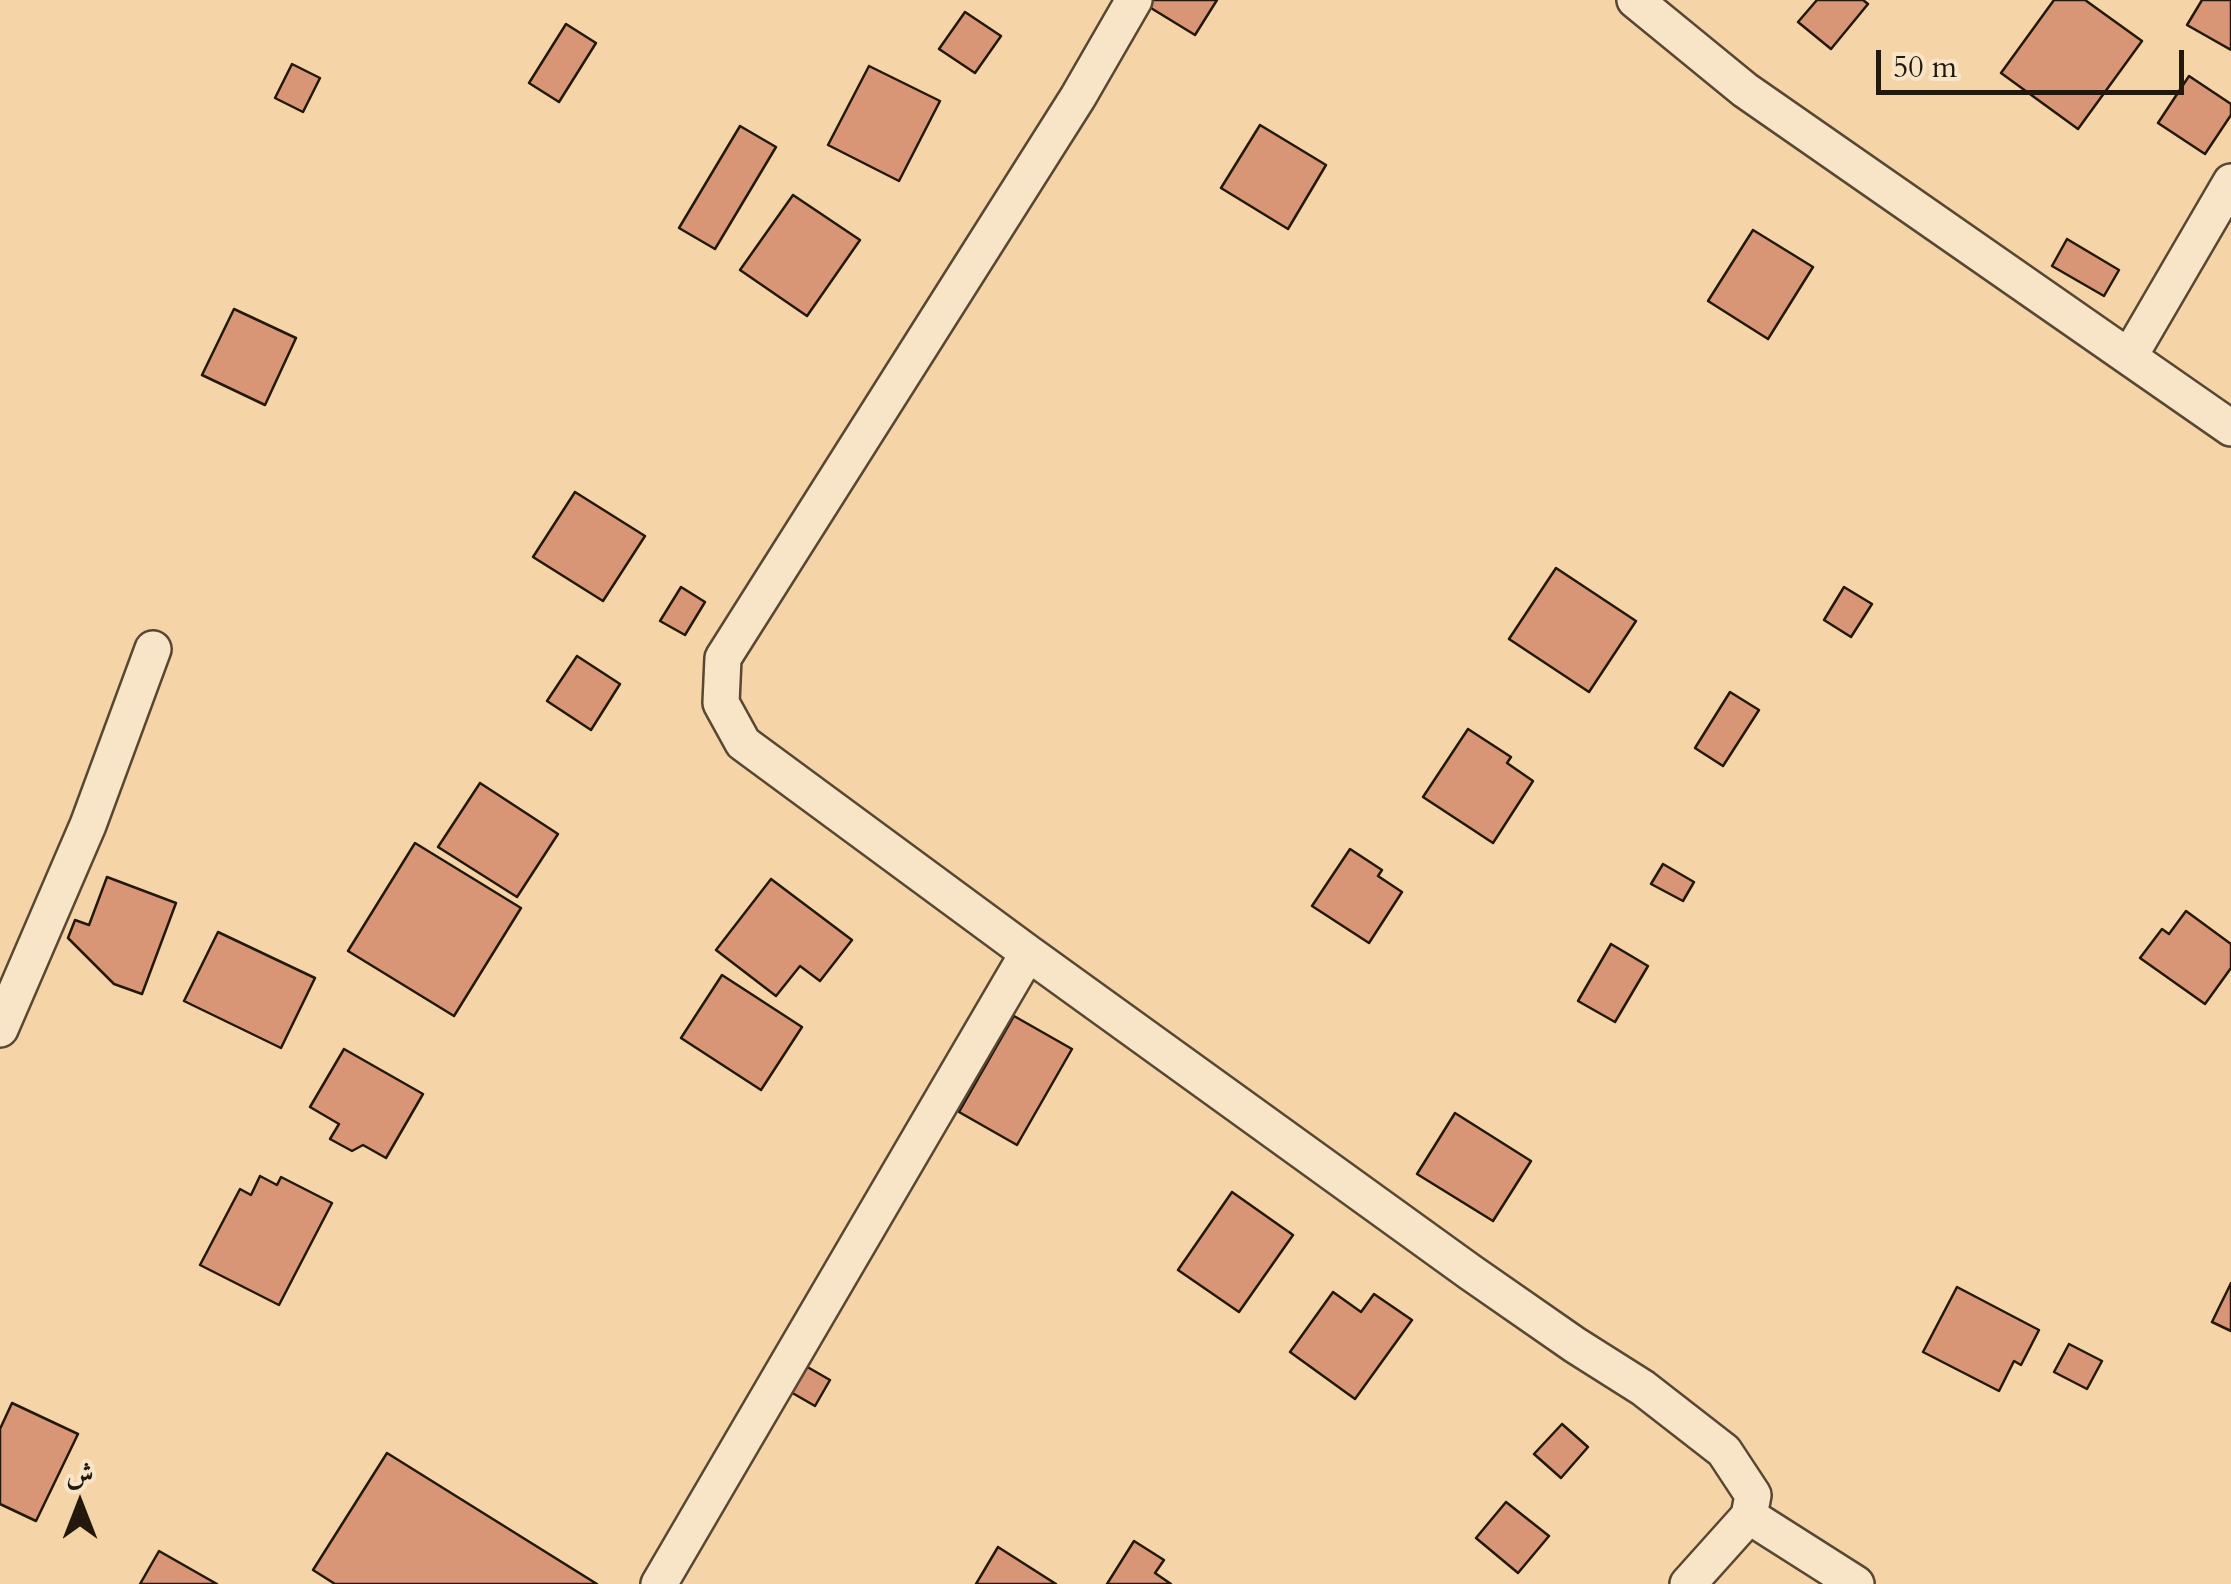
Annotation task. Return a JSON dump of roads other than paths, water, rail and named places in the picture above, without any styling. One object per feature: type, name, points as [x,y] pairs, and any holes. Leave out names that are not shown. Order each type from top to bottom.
[{"type":"street","points":[[1134,0],[1078,97],[723,658],[720,703],[743,743],[1028,954],[1470,1272],[1642,1388],[1724,1451],[1753,1495],[1749,1516],[1688,1584]]},
{"type":"street","points":[[1635,0],[1745,90],[2231,428]]},
{"type":"street","points":[[2129,358],[2231,182]]},
{"type":"street","points":[[0,1029],[88,826],[153,649]]},
{"type":"street","points":[[659,1584],[1028,954]]},
{"type":"street","points":[[1749,1516],[1856,1584]]}]
